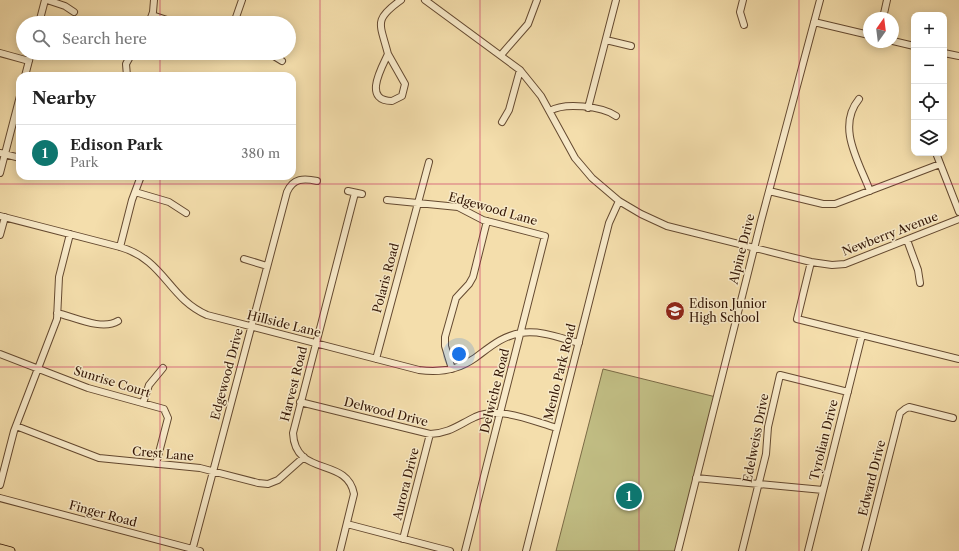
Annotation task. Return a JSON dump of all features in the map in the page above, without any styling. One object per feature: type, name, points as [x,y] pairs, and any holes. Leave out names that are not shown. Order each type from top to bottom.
[{"type":"main road","points":[[0,548],[10,551]]},
{"type":"street","points":[[41,16],[46,0],[65,6],[74,12]]},
{"type":"street","points":[[154,0],[152,15],[155,16]]},
{"type":"street","points":[[236,16],[242,0]]},
{"type":"street","points":[[388,54],[375,86],[378,96],[386,101],[392,102],[402,96],[405,84],[388,54],[381,28],[381,18],[386,11],[401,0]]},
{"type":"street","name":"Newberry Avenue","points":[[425,0],[520,70],[535,87],[550,111],[568,147],[579,163],[601,186],[619,201],[641,214],[667,226],[832,266],[845,264],[959,220]]},
{"type":"street","points":[[501,55],[528,24],[537,0]]},
{"type":"street","points":[[588,108],[616,0]]},
{"type":"street","points":[[743,0],[740,12],[744,25]]},
{"type":"street","name":"Alpine Drive","points":[[678,551],[754,248],[820,0]]},
{"type":"street","points":[[884,12],[887,0]]},
{"type":"street","points":[[814,22],[863,34]]},
{"type":"street","points":[[606,40],[631,46]]},
{"type":"street","points":[[899,42],[911,45]]},
{"type":"street","points":[[0,53],[16,57]]},
{"type":"street","points":[[947,54],[959,56]]},
{"type":"street","points":[[25,60],[29,61],[26,72]]},
{"type":"street","points":[[127,72],[126,64],[128,60]]},
{"type":"street","points":[[502,122],[509,110],[520,70]]},
{"type":"street","points":[[859,99],[851,113],[848,129],[870,191]]},
{"type":"street","points":[[550,111],[562,106],[608,111],[616,116]]},
{"type":"street","points":[[0,173],[2,153],[16,109]]},
{"type":"street","points":[[2,153],[16,157]]},
{"type":"street","points":[[937,156],[959,212]]},
{"type":"street","name":"Polaris Road","points":[[376,359],[429,162]]},
{"type":"street","points":[[769,191],[830,204],[841,202],[940,164]]},
{"type":"street","name":"Edgewood Drive","points":[[193,550],[287,192],[295,182],[302,179],[317,180]]},
{"type":"street","points":[[120,247],[135,192],[140,180]]},
{"type":"street","points":[[348,191],[362,194]]},
{"type":"street","points":[[135,192],[169,202],[186,213]]},
{"type":"street","name":"Harvest Road","points":[[304,458],[296,448],[294,427],[355,193]]},
{"type":"street","name":"Edgewood Lane","points":[[387,200],[458,207],[487,221],[545,236]]},
{"type":"street","name":"Menlo Park Road","points":[[526,551],[609,223],[619,201]]},
{"type":"street","points":[[0,235],[2,216]]},
{"type":"street","name":"Hillside Lane","points":[[2,216],[120,247],[138,254],[150,262],[182,299],[194,309],[206,315],[316,344],[428,371],[452,369],[468,362],[499,340],[520,333],[547,334],[579,343]]},
{"type":"street","points":[[452,369],[445,346],[445,337],[456,298],[469,284],[473,277],[487,221]]},
{"type":"street","points":[[0,485],[16,426],[57,319],[59,277],[70,234]]},
{"type":"street","name":"Delwiche Road","points":[[465,551],[545,236]]},
{"type":"street","points":[[907,240],[918,270],[920,283]]},
{"type":"street","points":[[244,259],[267,266]]},
{"type":"street","points":[[811,262],[797,319],[959,359]]},
{"type":"street","points":[[57,313],[103,325],[112,324],[118,321]]},
{"type":"street","name":"Tyrolian Drive","points":[[808,551],[862,335]]},
{"type":"street","name":"Sunrise Court","points":[[0,354],[88,388],[143,402],[166,410],[168,415],[156,464]]},
{"type":"street","points":[[143,402],[149,385],[163,368]]},
{"type":"street","name":"Edelweiss Drive","points":[[742,551],[767,449],[768,427],[780,375],[848,392]]},
{"type":"street","name":"Delwood Drive","points":[[300,402],[430,434],[452,430],[482,415],[500,413],[557,428]]},
{"type":"street","name":"Edward Drive","points":[[865,551],[902,410],[911,408],[953,418]]},
{"type":"street","name":"Crest Lane","points":[[16,426],[99,458],[189,466],[258,483],[268,484],[284,477],[304,458]]},
{"type":"street","name":"Aurora Drive","points":[[403,539],[430,434]]},
{"type":"street","points":[[304,458],[313,464],[336,471],[348,479],[353,487],[354,494],[340,551]]},
{"type":"street","points":[[696,478],[823,490]]},
{"type":"street","name":"Finger Road","points":[[0,498],[200,551]]},
{"type":"street","points":[[347,524],[450,551]]},
{"type":"shaded area","points":[[603,369],[716,397],[678,551],[556,551]]},
{"type":"place","name":"Edison Junior High School","points":[[675,311]]},
{"type":"place","name":"Edison Park","points":[[629,496]]}]
